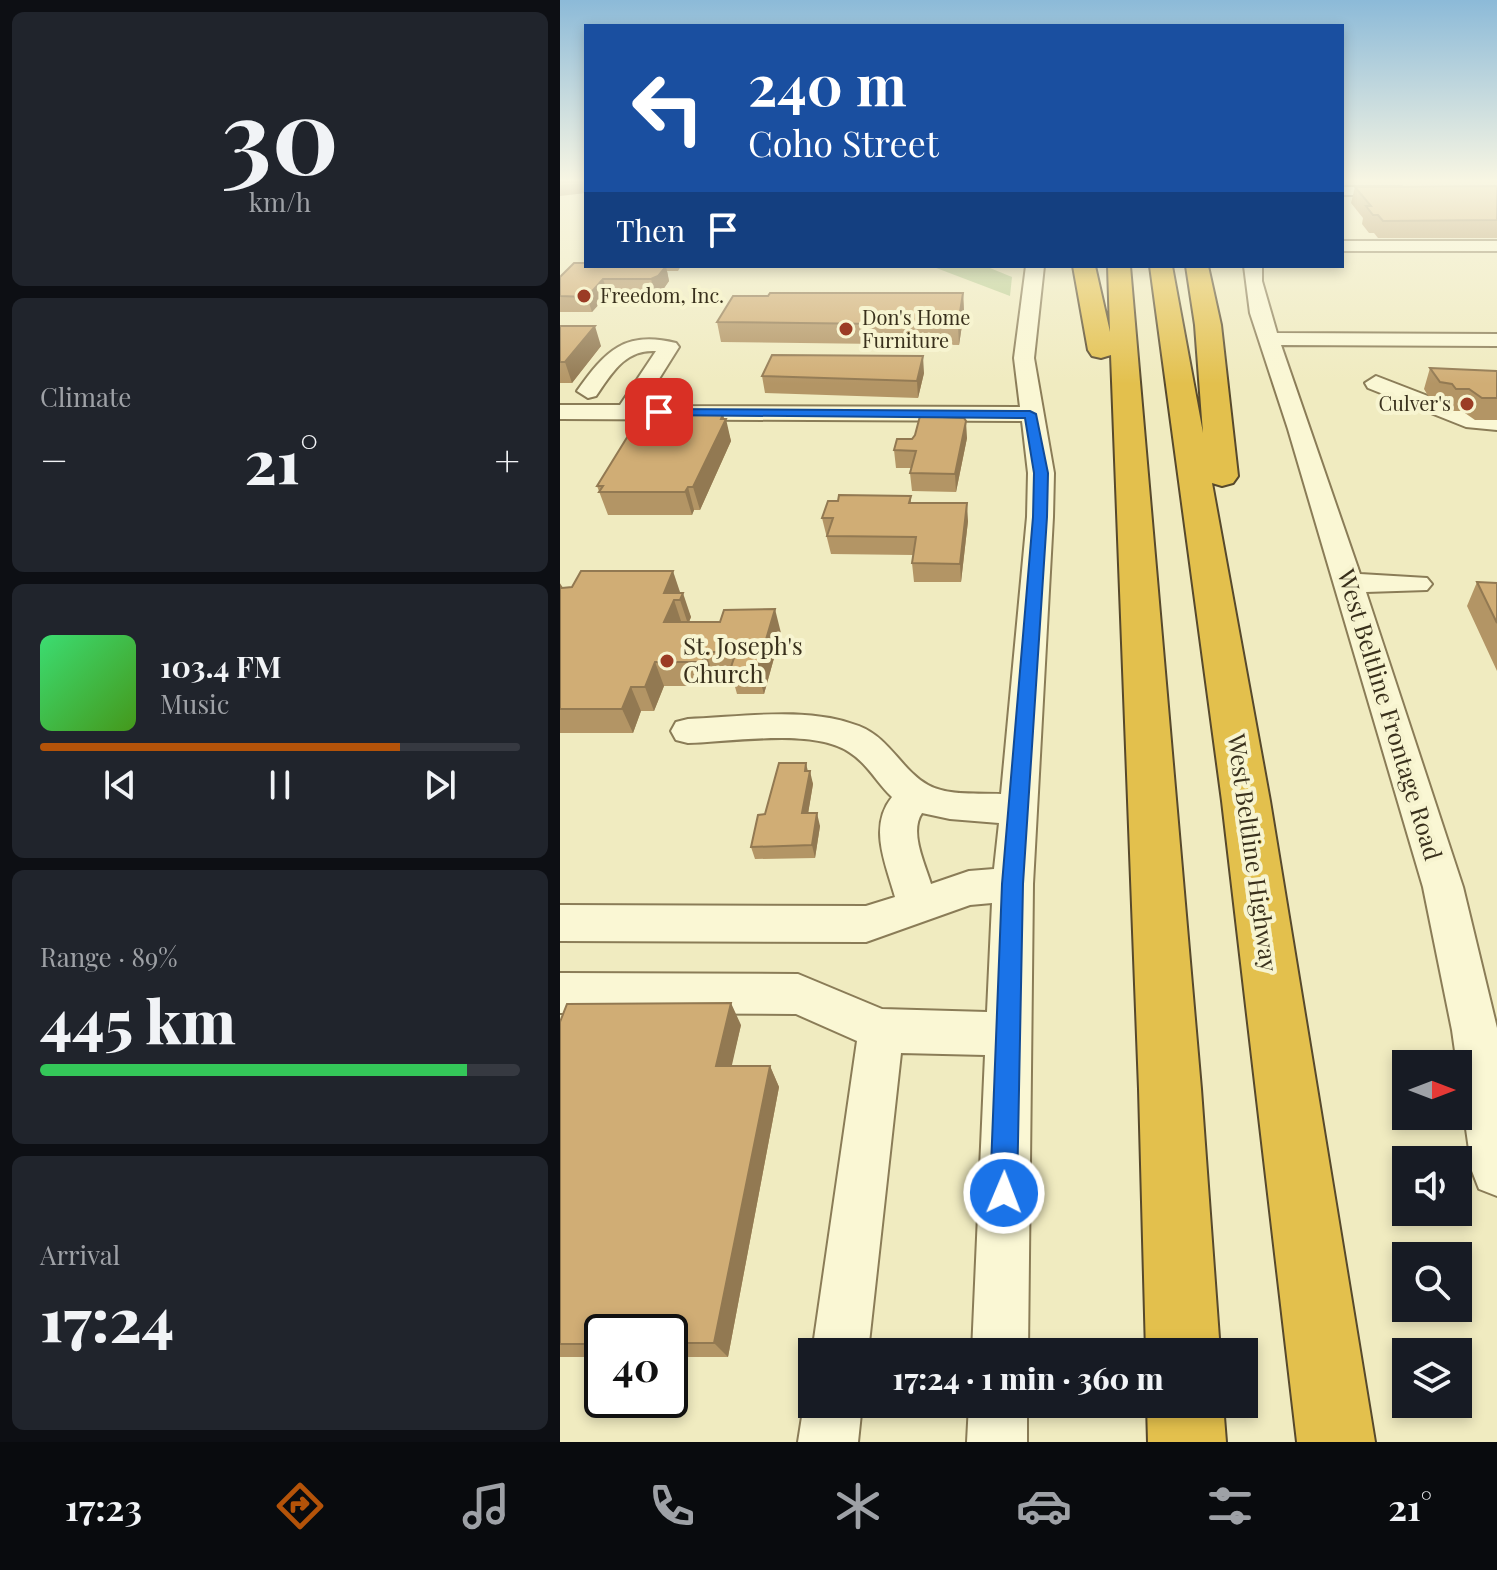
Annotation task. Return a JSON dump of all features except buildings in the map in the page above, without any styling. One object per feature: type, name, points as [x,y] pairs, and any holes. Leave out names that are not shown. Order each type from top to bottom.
[{"type":"highway","points":[[1084,268],[1136,555]]},
{"type":"highway","points":[[1119,268],[1182,1338]]},
{"type":"highway","name":"West Beltline Highway","points":[[1161,268],[1246,801],[1336,1442]]},
{"type":"highway","points":[[1197,268],[1208,325],[1246,801]]},
{"type":"highway","points":[[1186,1418],[1187,1442]]},
{"type":"street","points":[[1466,249],[1493,250]]},
{"type":"street","points":[[1000,1338],[1013,884],[1040,517],[1041,473],[1024,358],[1035,268]]},
{"type":"street","name":"West Beltline Frontage Road","points":[[1253,268],[1253,281],[1269,339],[1443,887],[1475,1030],[1497,1171]]},
{"type":"street","points":[[1269,339],[1497,340]]},
{"type":"street","points":[[588,391],[619,350],[641,345],[669,347],[627,412]]},
{"type":"street","points":[[1376,383],[1474,422],[1497,423]]},
{"type":"street","points":[[560,391],[640,392]]},
{"type":"street","points":[[560,412],[1030,414]]},
{"type":"street","points":[[1347,583],[1417,584]]},
{"type":"street","points":[[688,731],[824,729],[870,746],[915,795],[944,803],[1018,810]]},
{"type":"street","points":[[915,795],[900,814],[898,836],[918,908]]},
{"type":"street","points":[[560,923],[866,924],[969,888],[1013,884]]},
{"type":"street","points":[[560,993],[798,994],[881,1030],[957,1035],[1007,1033]]},
{"type":"street","points":[[842,1338],[881,1030]]},
{"type":"street","points":[[828,1442],[831,1418]]},
{"type":"street","points":[[997,1442],[998,1418]]},
{"type":"green space","points":[[936,268],[990,268],[1012,277],[1010,296]]},
{"type":"place","name":"Freedom, Inc.","points":[[584,296]]},
{"type":"place","name":"Don's Home Furniture","points":[[846,329]]},
{"type":"place","name":"Culver's","points":[[1467,404]]},
{"type":"place","name":"St. Joseph's Church","points":[[667,661]]},
{"type":"route","points":[[659,412],[1030,414],[1038,443],[1041,473],[1040,517],[1013,884],[1004,1193]]}]
